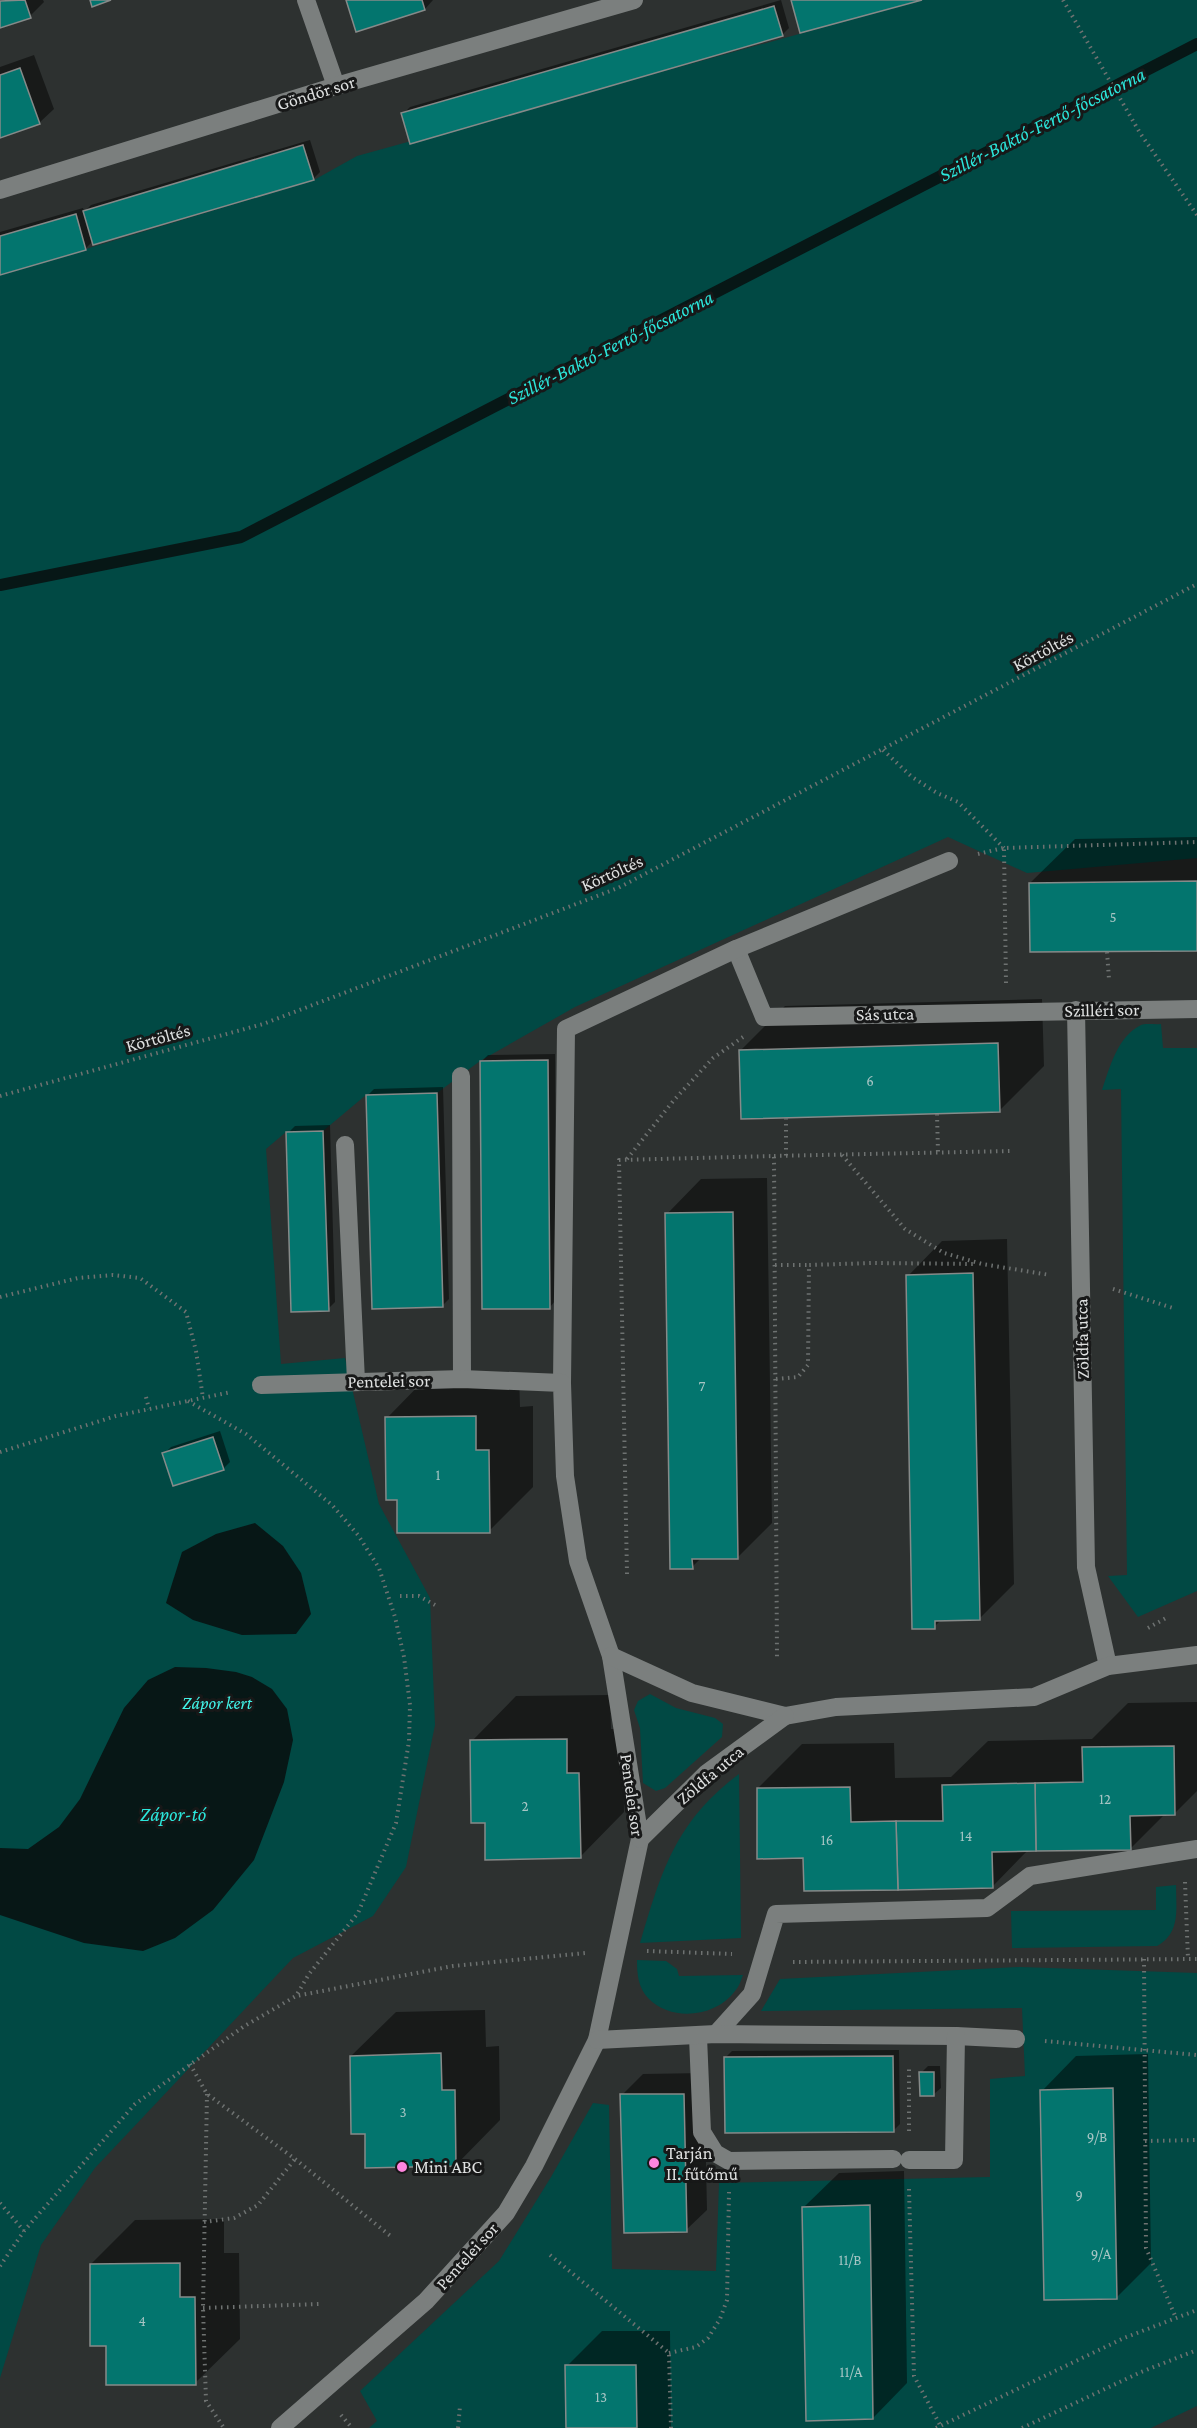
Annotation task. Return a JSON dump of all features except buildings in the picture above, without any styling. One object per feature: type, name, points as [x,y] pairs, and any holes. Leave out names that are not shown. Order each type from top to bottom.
[{"type":"street","points":[[306,0],[336,86]]},
{"type":"street","name":"Göndör sor","points":[[0,190],[336,86],[634,0]]},
{"type":"street","points":[[562,1383],[566,1029],[736,949],[949,861]]},
{"type":"street","points":[[736,949],[764,1017]]},
{"type":"street","name":"Szilléri sor","points":[[1006,1012],[1197,1009]]},
{"type":"street","name":"Zöldfa utca","points":[[1076,1010],[1086,1567],[1108,1666]]},
{"type":"street","name":"Sás utca","points":[[764,1017],[1006,1012]]},
{"type":"street","points":[[461,1076],[462,1379]]},
{"type":"street","points":[[345,1145],[356,1381]]},
{"type":"street","name":"Pentelei sor","points":[[261,1384],[462,1379],[562,1383],[566,1476],[578,1561],[611,1656],[640,1839],[597,2040],[539,2156],[507,2213],[426,2301],[280,2428]]},
{"type":"street","name":"Zöldfa utca","points":[[611,1656],[692,1693],[785,1716],[836,1707],[1034,1697],[1108,1666],[1197,1655]]},
{"type":"street","name":"Zöldfa utca","points":[[640,1839],[707,1773],[785,1716]]},
{"type":"street","points":[[956,2036],[954,2160],[729,2161],[715,2153],[702,2132],[707,2036],[752,1994],[776,1914],[987,1908],[1030,1876],[1190,1850]]},
{"type":"street","points":[[597,2040],[707,2036],[909,2035],[1016,2039]]},
{"type":"path","points":[[1064,0],[1140,133],[1197,215]]},
{"type":"path","name":"Körtöltés","points":[[0,1096],[263,1024],[618,888],[1197,584]]},
{"type":"path","points":[[883,750],[912,777],[937,793],[958,802],[1004,848],[1006,1012]]},
{"type":"path","points":[[1004,848],[1197,842]]},
{"type":"path","points":[[626,1160],[674,1100],[713,1058],[735,1044],[764,1017]]},
{"type":"path","points":[[937,1114],[938,1152]]},
{"type":"path","points":[[786,1118],[786,1156]]},
{"type":"path","points":[[627,1574],[619,1160],[1010,1151]]},
{"type":"path","points":[[842,1155],[905,1229],[944,1253],[982,1264],[1081,1280],[1173,1308]]},
{"type":"path","points":[[774,1156],[777,1659]]},
{"type":"path","points":[[775,1266],[873,1263],[982,1264]]},
{"type":"path","points":[[776,1379],[798,1377],[808,1365],[809,1265]]},
{"type":"path","points":[[0,1297],[78,1278],[113,1275],[140,1278],[186,1312],[196,1351],[203,1398]]},
{"type":"path","points":[[0,1452],[116,1416],[261,1384]]},
{"type":"path","points":[[146,1397],[148,1409]]},
{"type":"path","points":[[188,1401],[246,1434],[300,1477],[339,1513],[379,1568],[395,1617],[404,1657],[410,1705],[409,1741],[396,1823],[358,1913],[309,1974],[296,1996]]},
{"type":"path","points":[[400,1596],[419,1596],[435,1605]]},
{"type":"path","points":[[1188,1959],[1190,1850]]},
{"type":"path","points":[[0,2266],[24,2231],[135,2104],[243,2027],[296,1996],[453,1966],[615,1950],[763,1955],[790,1962],[1197,1959]]},
{"type":"path","points":[[1144,1959],[1146,2248],[1176,2318]]},
{"type":"path","points":[[909,2035],[901,2159],[914,2376],[940,2425]]},
{"type":"path","points":[[1016,2039],[1197,2055]]},
{"type":"path","points":[[190,2064],[207,2094],[295,2159],[393,2238]]},
{"type":"path","points":[[207,2094],[204,2222],[206,2401],[224,2428]]},
{"type":"path","points":[[1145,2141],[1197,2139]]},
{"type":"path","points":[[204,2222],[234,2218],[258,2205],[295,2159]]},
{"type":"path","points":[[669,2353],[696,2347],[708,2338],[720,2319],[727,2300],[729,2161]]},
{"type":"path","points":[[0,2203],[24,2231]]},
{"type":"path","points":[[550,2255],[669,2353],[671,2428]]},
{"type":"path","points":[[204,2308],[320,2304]]},
{"type":"path","points":[[936,2428],[1125,2338],[1197,2310]]},
{"type":"path","points":[[1022,2428],[1141,2372],[1197,2350]]},
{"type":"path","points":[[458,2428],[460,2406]]},
{"type":"green space","name":"Zápor kert","points":[[922,0],[1197,0],[1197,858],[1027,873],[948,837],[575,1007],[480,1061],[437,1093],[366,1095],[323,1131],[286,1132],[266,1149],[281,1364],[345,1358],[379,1504],[430,1598],[435,1725],[406,1867],[373,1916],[293,1958],[95,2168],[41,2245],[0,2378],[0,275],[314,180],[357,156]]},
{"type":"green space","points":[[1161,1024],[1163,1048],[1197,1048],[1197,1591],[1138,1617],[1108,1576],[1127,1575],[1121,1089],[1102,1090],[1116,1053],[1126,1037],[1141,1025]]},
{"type":"green space","points":[[650,1694],[676,1708],[715,1718],[723,1724],[722,1737],[665,1788],[656,1791],[643,1783],[640,1728],[634,1710],[638,1701]]},
{"type":"green space","points":[[739,1774],[741,1938],[640,1943],[655,1893],[674,1849],[700,1810]]},
{"type":"green space","points":[[1176,1885],[1174,1927],[1165,1941],[1157,1946],[1012,1948],[1011,1911],[1156,1910],[1156,1887]]},
{"type":"green space","points":[[637,1960],[666,1961],[677,1969],[679,1976],[743,1975],[727,2000],[706,2011],[681,2013],[659,2006],[645,1995],[639,1981]]},
{"type":"green space","points":[[1020,1967],[1197,1973],[1197,2406],[1151,2428],[637,2428],[636,2365],[566,2365],[566,2428],[369,2428],[377,2421],[360,2391],[499,2261],[593,2103],[609,2105],[612,2269],[716,2271],[719,2183],[990,2177],[990,2079],[1025,2076],[1022,2008],[761,2011],[780,1979]],"holes":[[[1113,2089],[1117,2299],[1044,2300],[1040,2090]],[[870,2205],[873,2419],[806,2421],[802,2207]]]},
{"type":"water","points":[[255,1523],[283,1546],[301,1573],[311,1614],[296,1634],[242,1635],[193,1620],[166,1603],[182,1552],[216,1534]]},
{"type":"water","name":"Zápor-tó","points":[[175,1667],[206,1668],[236,1672],[252,1677],[272,1689],[287,1709],[293,1740],[284,1782],[254,1860],[213,1910],[175,1938],[143,1951],[84,1943],[0,1915],[0,1848],[28,1849],[59,1827],[80,1799],[124,1708],[148,1680]]},
{"type":"waterway","name":"Szillér-Baktó-Fertő-főcsatorna","points":[[0,585],[241,537],[1197,44]]},
{"type":"place","name":"Tarján II. fűtőmű","points":[[654,2163]]},
{"type":"place","name":"Mini ABC","points":[[402,2167]]}]
